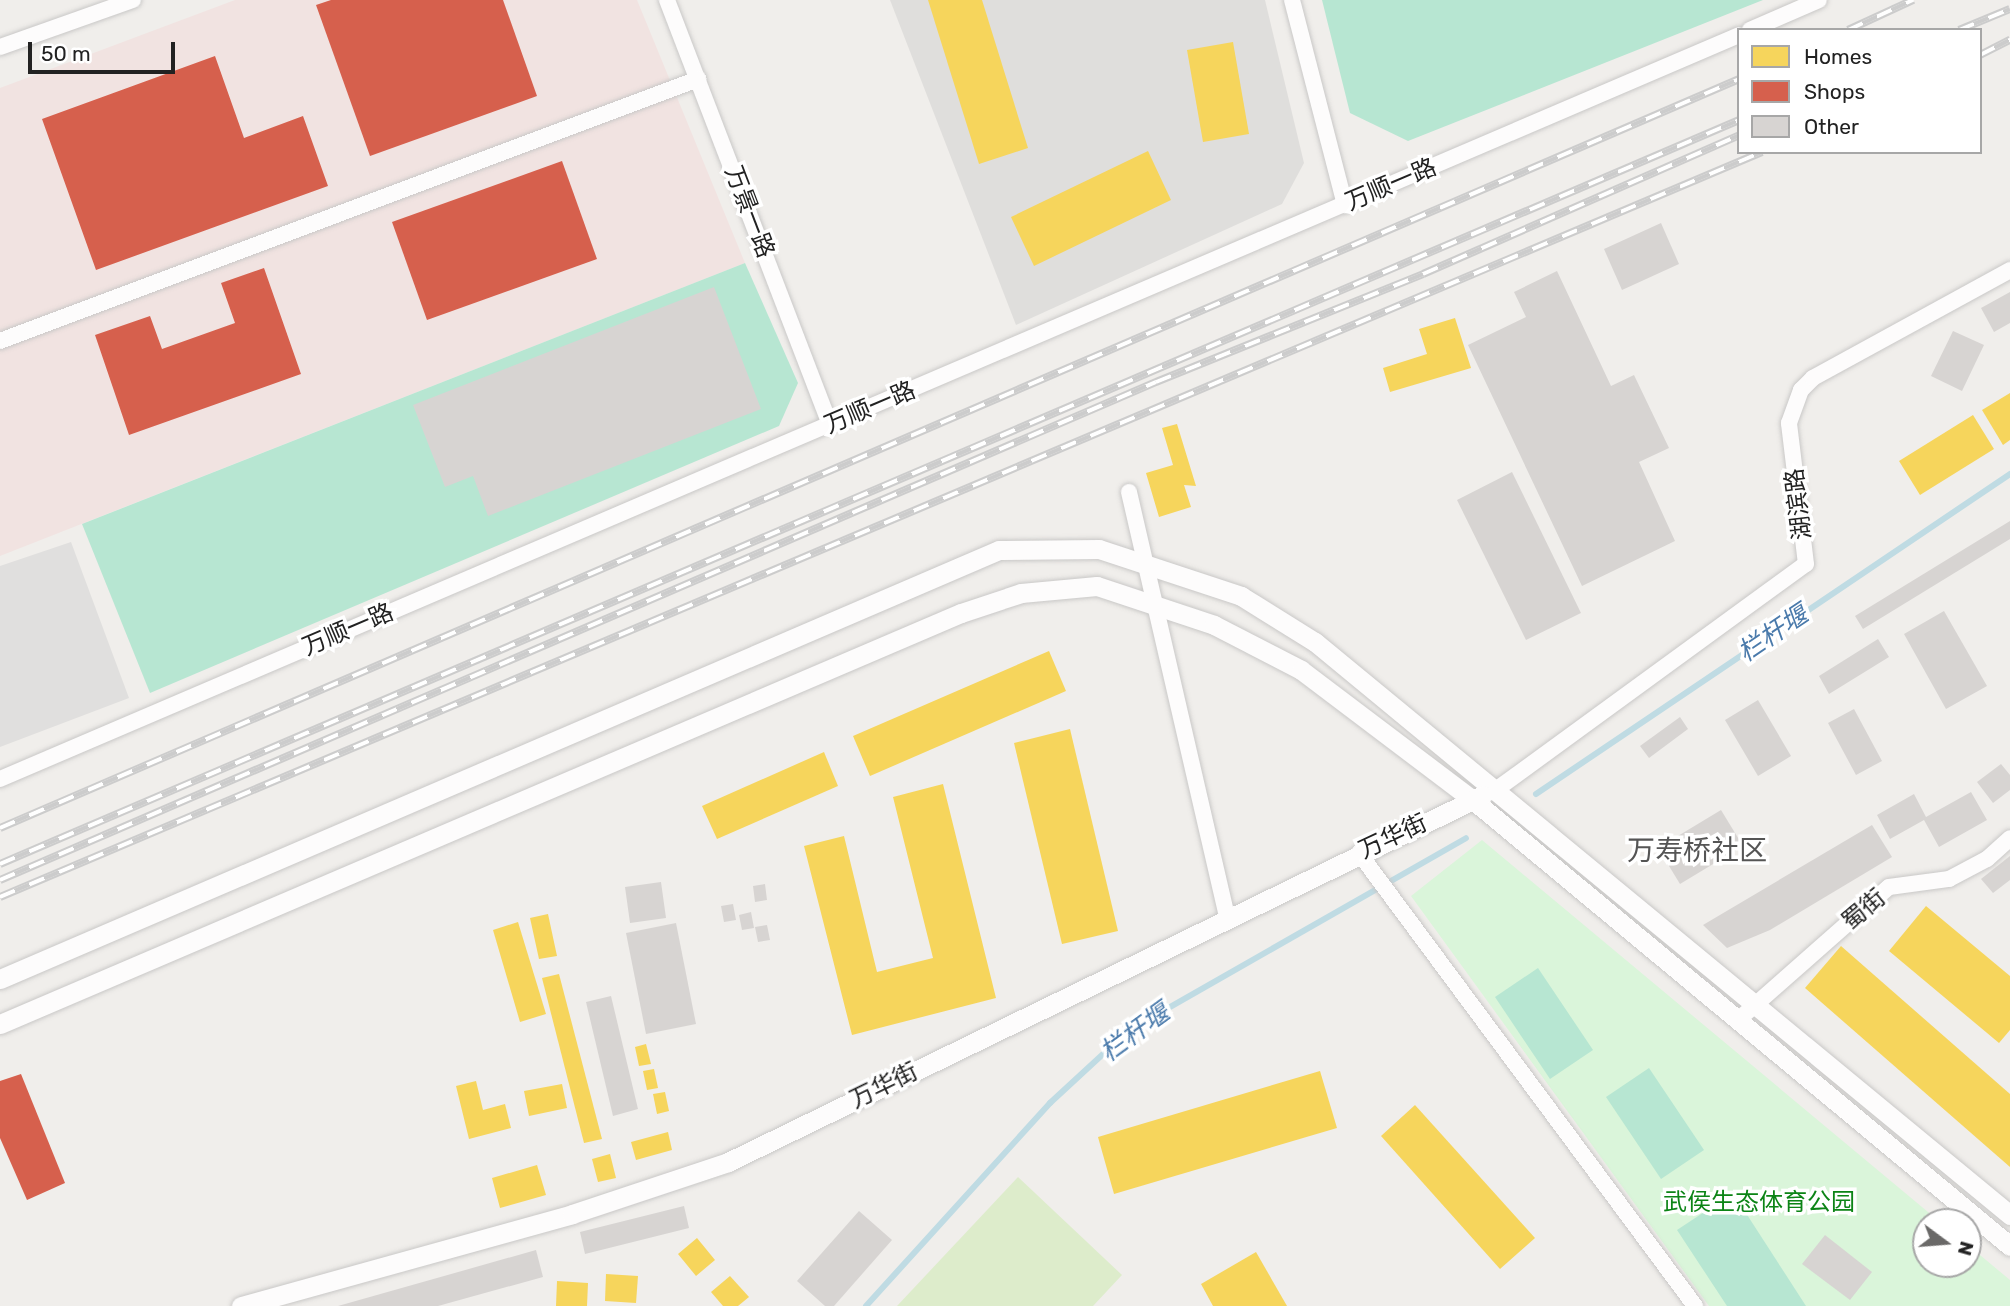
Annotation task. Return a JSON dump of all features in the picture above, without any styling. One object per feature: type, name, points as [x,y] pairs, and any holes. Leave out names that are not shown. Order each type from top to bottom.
[{"type":"street","points":[[0,47],[133,0]]},
{"type":"street","name":"万景一路","points":[[667,0],[830,425]]},
{"type":"street","points":[[1292,0],[1345,205]]},
{"type":"street","points":[[1755,28],[1819,0]]},
{"type":"street","name":"万顺一路","points":[[0,779],[1737,36]]},
{"type":"street","points":[[0,341],[698,79]]},
{"type":"street","name":"湖滨路","points":[[1497,789],[1806,564],[1789,423],[1801,390],[1813,378],[2010,271]]},
{"type":"street","points":[[1129,492],[1227,918]]},
{"type":"street","points":[[0,979],[999,550],[1099,549],[1147,568],[1241,596],[1315,642],[1756,1002],[2010,1214]]},
{"type":"street","points":[[0,1024],[961,613],[1021,593],[1097,586],[1214,625],[1300,670],[1473,800],[2010,1246]]},
{"type":"street","name":"万华街","points":[[241,1306],[572,1214],[728,1162],[1359,853],[1497,789]]},
{"type":"street","name":"蜀街","points":[[1738,1020],[1889,887],[1949,878],[1987,859],[2010,838]]},
{"type":"street","points":[[1359,853],[1695,1306]]},
{"type":"shaded area","points":[[235,0],[637,0],[745,263],[0,556],[0,88]]},
{"type":"shaded area","points":[[890,0],[1265,0],[1304,163],[1282,204],[1016,325]]},
{"type":"shaded area","points":[[71,542],[129,698],[0,747],[0,566]]},
{"type":"green space","points":[[1322,0],[1763,0],[1408,141],[1350,113]]},
{"type":"green space","points":[[745,263],[798,383],[779,426],[150,693],[82,524]]},
{"type":"green space","name":"武侯生态体育公园","points":[[1482,840],[1923,1208],[1912,1208],[1912,1278],[1982,1278],[1982,1257],[2010,1280],[2010,1306],[1709,1306],[1411,896]]},
{"type":"green space","points":[[1538,968],[1593,1050],[1550,1079],[1495,997]]},
{"type":"green space","points":[[1649,1068],[1704,1150],[1661,1179],[1606,1097]]},
{"type":"green space","points":[[1018,1177],[1122,1275],[1093,1306],[897,1306]]},
{"type":"green space","points":[[1733,1193],[1806,1306],[1727,1306],[1677,1230]]},
{"type":"building: Homes","points":[[928,0],[982,0],[1028,148],[979,164]]},
{"type":"building: Homes","points":[[1233,42],[1249,134],[1203,142],[1187,50]]},
{"type":"building: Homes","points":[[1148,151],[1171,200],[1034,266],[1011,217]]},
{"type":"building: Homes","points":[[1455,318],[1471,368],[1390,392],[1383,368],[1427,354],[1419,329]]},
{"type":"building: Homes","points":[[2010,393],[2010,440],[2003,445],[1982,410]]},
{"type":"building: Homes","points":[[1973,415],[1994,449],[1920,495],[1899,461]]},
{"type":"building: Homes","points":[[1177,424],[1196,486],[1184,485],[1191,507],[1159,517],[1146,473],[1173,465],[1162,428]]},
{"type":"building: Homes","points":[[1049,651],[1066,691],[870,776],[853,736]]},
{"type":"building: Homes","points":[[1070,729],[1118,931],[1062,944],[1014,743]]},
{"type":"building: Homes","points":[[824,752],[838,786],[717,839],[702,806]]},
{"type":"building: Homes","points":[[943,784],[996,998],[852,1035],[804,846],[844,836],[877,972],[933,958],[893,797]]},
{"type":"building: Homes","points":[[1926,906],[2010,976],[2010,1030],[1999,1043],[1889,951]]},
{"type":"building: Homes","points":[[548,914],[557,956],[539,959],[530,918]]},
{"type":"building: Homes","points":[[518,922],[546,1014],[520,1022],[493,930]]},
{"type":"building: Homes","points":[[1841,946],[2010,1094],[2010,1167],[1805,988]]},
{"type":"building: Homes","points":[[559,974],[602,1139],[584,1143],[542,978]]},
{"type":"building: Homes","points":[[646,1044],[651,1064],[639,1066],[635,1047]]},
{"type":"building: Homes","points":[[654,1069],[658,1088],[647,1090],[643,1071]]},
{"type":"building: Homes","points":[[1320,1071],[1337,1128],[1114,1194],[1098,1137]]},
{"type":"building: Homes","points":[[476,1081],[483,1110],[505,1104],[511,1128],[469,1139],[456,1086]]},
{"type":"building: Homes","points":[[562,1084],[567,1108],[529,1116],[524,1091]]},
{"type":"building: Homes","points":[[665,1092],[669,1111],[657,1114],[653,1094]]},
{"type":"building: Homes","points":[[1415,1105],[1535,1238],[1500,1269],[1381,1136]]},
{"type":"building: Homes","points":[[668,1132],[672,1150],[636,1160],[631,1142]]},
{"type":"building: Homes","points":[[610,1154],[616,1178],[598,1182],[592,1159]]},
{"type":"building: Homes","points":[[537,1165],[546,1195],[500,1208],[492,1178]]},
{"type":"building: Homes","points":[[697,1238],[715,1260],[696,1276],[678,1254]]},
{"type":"building: Homes","points":[[1256,1252],[1287,1306],[1213,1306],[1201,1284]]},
{"type":"building: Homes","points":[[606,1274],[638,1276],[636,1303],[605,1301]]},
{"type":"building: Homes","points":[[730,1276],[749,1297],[738,1306],[723,1306],[711,1292]]},
{"type":"building: Homes","points":[[557,1281],[588,1283],[587,1306],[556,1306]]},
{"type":"building: Shops","points":[[331,0],[503,0],[537,96],[370,156],[316,5]]},
{"type":"building: Shops","points":[[215,56],[244,138],[303,116],[328,186],[96,270],[42,119]]},
{"type":"building: Shops","points":[[562,161],[597,259],[427,320],[392,222]]},
{"type":"building: Shops","points":[[264,268],[301,374],[129,435],[95,335],[150,316],[162,349],[235,323],[221,283]]},
{"type":"building: Shops","points":[[21,1074],[65,1183],[27,1200],[0,1138],[0,1081]]},
{"type":"building: Other","points":[[1661,223],[1679,264],[1622,290],[1604,249]]},
{"type":"building: Other","points":[[1557,271],[1611,386],[1634,375],[1669,448],[1639,462],[1675,541],[1582,586],[1468,345],[1526,317],[1514,292]]},
{"type":"building: Other","points":[[714,287],[761,409],[488,516],[473,476],[445,487],[413,405]]},
{"type":"building: Other","points":[[2010,292],[2010,323],[1994,332],[1981,308]]},
{"type":"building: Other","points":[[1953,331],[1984,345],[1962,391],[1931,376]]},
{"type":"building: Other","points":[[1512,472],[1581,613],[1526,640],[1457,500]]},
{"type":"building: Other","points":[[2010,521],[2010,539],[1863,629],[1855,616]]},
{"type":"building: Other","points":[[1944,611],[1987,686],[1946,709],[1904,634]]},
{"type":"building: Other","points":[[1878,639],[1889,657],[1829,694],[1819,676]]},
{"type":"building: Other","points":[[1758,700],[1791,756],[1758,776],[1725,720]]},
{"type":"building: Other","points":[[1854,709],[1882,761],[1856,775],[1828,723]]},
{"type":"building: Other","points":[[1680,717],[1688,729],[1649,758],[1640,746]]},
{"type":"building: Other","points":[[2001,764],[2010,775],[2010,790],[1993,803],[1977,782]]},
{"type":"building: Other","points":[[1971,792],[1987,820],[1939,847],[1924,820],[1890,839],[1877,815],[1914,794],[1926,817]]},
{"type":"building: Other","points":[[1721,810],[1743,846],[1680,884],[1658,848]]},
{"type":"building: Other","points":[[1872,825],[1892,857],[1770,930],[1727,948],[1703,925]]},
{"type":"building: Other","points":[[2010,856],[2010,880],[1993,893],[1981,879]]},
{"type":"building: Other","points":[[661,882],[666,918],[630,923],[625,887]]},
{"type":"building: Other","points":[[765,884],[767,900],[755,902],[753,886]]},
{"type":"building: Other","points":[[733,904],[736,920],[724,922],[721,906]]},
{"type":"building: Other","points":[[751,912],[754,928],[742,930],[739,915]]},
{"type":"building: Other","points":[[676,923],[696,1024],[646,1034],[626,933]]},
{"type":"building: Other","points":[[767,925],[770,940],[758,942],[755,927]]},
{"type":"building: Other","points":[[611,996],[638,1109],[613,1116],[586,1002]]},
{"type":"building: Other","points":[[684,1206],[689,1228],[585,1254],[580,1232]]},
{"type":"building: Other","points":[[859,1211],[892,1240],[834,1306],[825,1306],[797,1281]]},
{"type":"building: Other","points":[[1825,1235],[1872,1272],[1850,1300],[1802,1264]]},
{"type":"building: Other","points":[[536,1250],[543,1277],[438,1306],[338,1306]]},
{"type":"waterway","name":"栏杆堰","points":[[1536,794],[2010,474]]},
{"type":"waterway","name":"栏杆堰","points":[[866,1306],[1050,1103],[1128,1031],[1466,838]]},
{"type":"railway","points":[[1852,28],[1913,0]]},
{"type":"railway","points":[[1964,28],[2010,9]]},
{"type":"railway","points":[[1982,54],[2010,40]]},
{"type":"railway","points":[[0,828],[1737,80]]},
{"type":"railway","points":[[0,864],[1737,121]]},
{"type":"railway","points":[[0,880],[1156,382],[1423,274],[1737,136]]},
{"type":"railway","points":[[0,897],[1757,154]]},
{"type":"district","name":"万寿桥社区","points":[[1697,851]]}]
